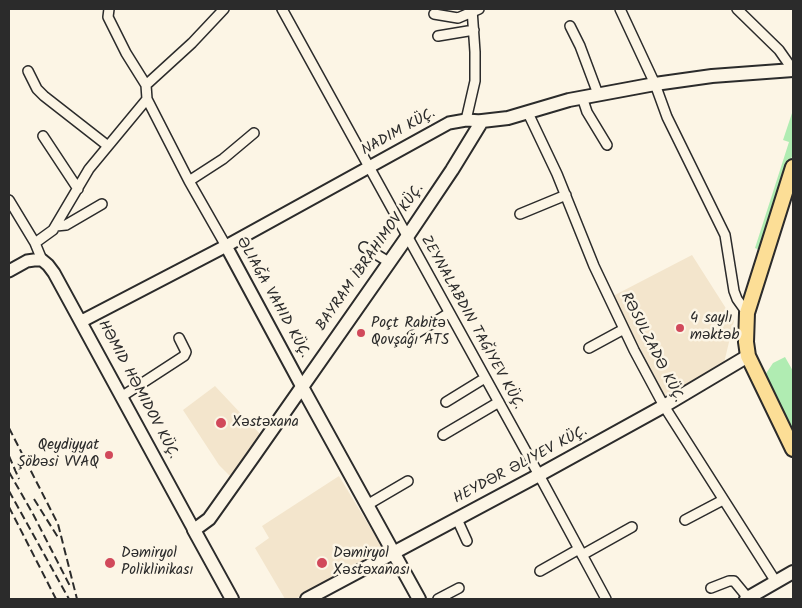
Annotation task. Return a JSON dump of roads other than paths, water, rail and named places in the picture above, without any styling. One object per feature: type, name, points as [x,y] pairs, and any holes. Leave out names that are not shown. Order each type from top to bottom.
[{"type":"main road","name":"NADIM KÜÇ.","points":[[482,121],[508,118],[582,97],[655,84],[712,76],[793,70]]},
{"type":"main road","name":"BAYRAM İBRAHIMOV KÜÇ.","points":[[194,530],[214,512],[407,237],[482,121]]},
{"type":"main road","points":[[793,167],[747,313],[746,350],[793,449]]},
{"type":"main road","points":[[747,337],[793,197]]},
{"type":"main road","name":"HEYDƏR ƏLIYEV KÜÇ.","points":[[307,599],[539,475],[664,406],[748,356]]},
{"type":"main road","name":"ƏLIAĞA VAHID KÜÇ.","points":[[302,387],[419,599]]},
{"type":"main road","name":"HƏMID HƏMIDOV KÜÇ.","points":[[194,530],[232,599]]},
{"type":"main road","points":[[751,598],[793,572]]},
{"type":"street","name":"ƏLIAĞA VAHID KÜÇ.","points":[[109,9],[108,17],[126,53],[146,85],[147,98],[189,181],[302,387]]},
{"type":"street","points":[[146,85],[192,43],[224,9]]},
{"type":"street","points":[[282,9],[606,599]]},
{"type":"street","points":[[620,9],[655,84],[667,117],[725,235],[734,291],[747,313]]},
{"type":"street","points":[[737,9],[779,50],[793,70]]},
{"type":"street","points":[[434,14],[458,18],[474,10],[475,81],[466,120]]},
{"type":"street","points":[[570,26],[580,46],[598,94]]},
{"type":"street","points":[[438,36],[474,30]]},
{"type":"street","points":[[28,71],[37,89],[44,96],[108,146]]},
{"type":"street","points":[[582,97],[587,112],[607,145]]},
{"type":"street","points":[[35,243],[49,234],[56,226],[89,169],[147,98]]},
{"type":"street","name":"RƏSULZADƏ KÜÇ.","points":[[528,113],[566,195],[594,266],[664,406],[776,582]]},
{"type":"street","name":"NADIM KÜÇ.","points":[[82,321],[226,246],[449,123],[466,120],[482,121]]},
{"type":"street","points":[[189,181],[223,159],[254,133]]},
{"type":"street","points":[[43,136],[78,189]]},
{"type":"street","points":[[520,214],[566,195]]},
{"type":"street","name":"HƏMID HƏMIDOV KÜÇ.","points":[[9,200],[35,243],[42,260],[54,273],[82,321],[121,397],[194,530]]},
{"type":"street","points":[[56,226],[66,225],[102,204]]},
{"type":"street","points":[[364,246],[389,262]]},
{"type":"street","points":[[9,271],[27,262],[42,260]]},
{"type":"street","points":[[412,336],[449,313]]},
{"type":"street","points":[[589,348],[624,329]]},
{"type":"street","points":[[121,397],[184,356],[186,352],[178,338]]},
{"type":"street","points":[[446,402],[485,378]]},
{"type":"street","points":[[443,436],[499,402]]},
{"type":"street","points":[[367,505],[408,481]]},
{"type":"street","points":[[685,520],[724,500]]},
{"type":"street","points":[[457,519],[467,541]]},
{"type":"street","points":[[540,571],[632,528]]},
{"type":"street","points":[[712,588],[729,580],[734,582],[751,598]]},
{"type":"street","points":[[438,599],[459,588]]},
{"type":"railway","points":[[9,428],[58,524],[77,599]]},
{"type":"railway","points":[[9,456],[19,479]]},
{"type":"railway","points":[[9,472],[71,588]]},
{"type":"railway","points":[[9,491],[69,599]]},
{"type":"railway","points":[[34,499],[59,539]]},
{"type":"railway","points":[[9,507],[56,599]]},
{"type":"place","name":"4 saylı məktəb","points":[[680,328]]},
{"type":"place","name":"Poçt Rabitə Qovşağı ATS","points":[[361,333]]},
{"type":"place","name":"Xəstəxana","points":[[221,423]]},
{"type":"place","name":"Qeydiyyat Şöbəsi VVAQ","points":[[109,455]]},
{"type":"place","name":"Dəmiryol Poliklinikası","points":[[110,563]]},
{"type":"place","name":"Dəmiryol Xəstəxanası","points":[[322,563]]}]
